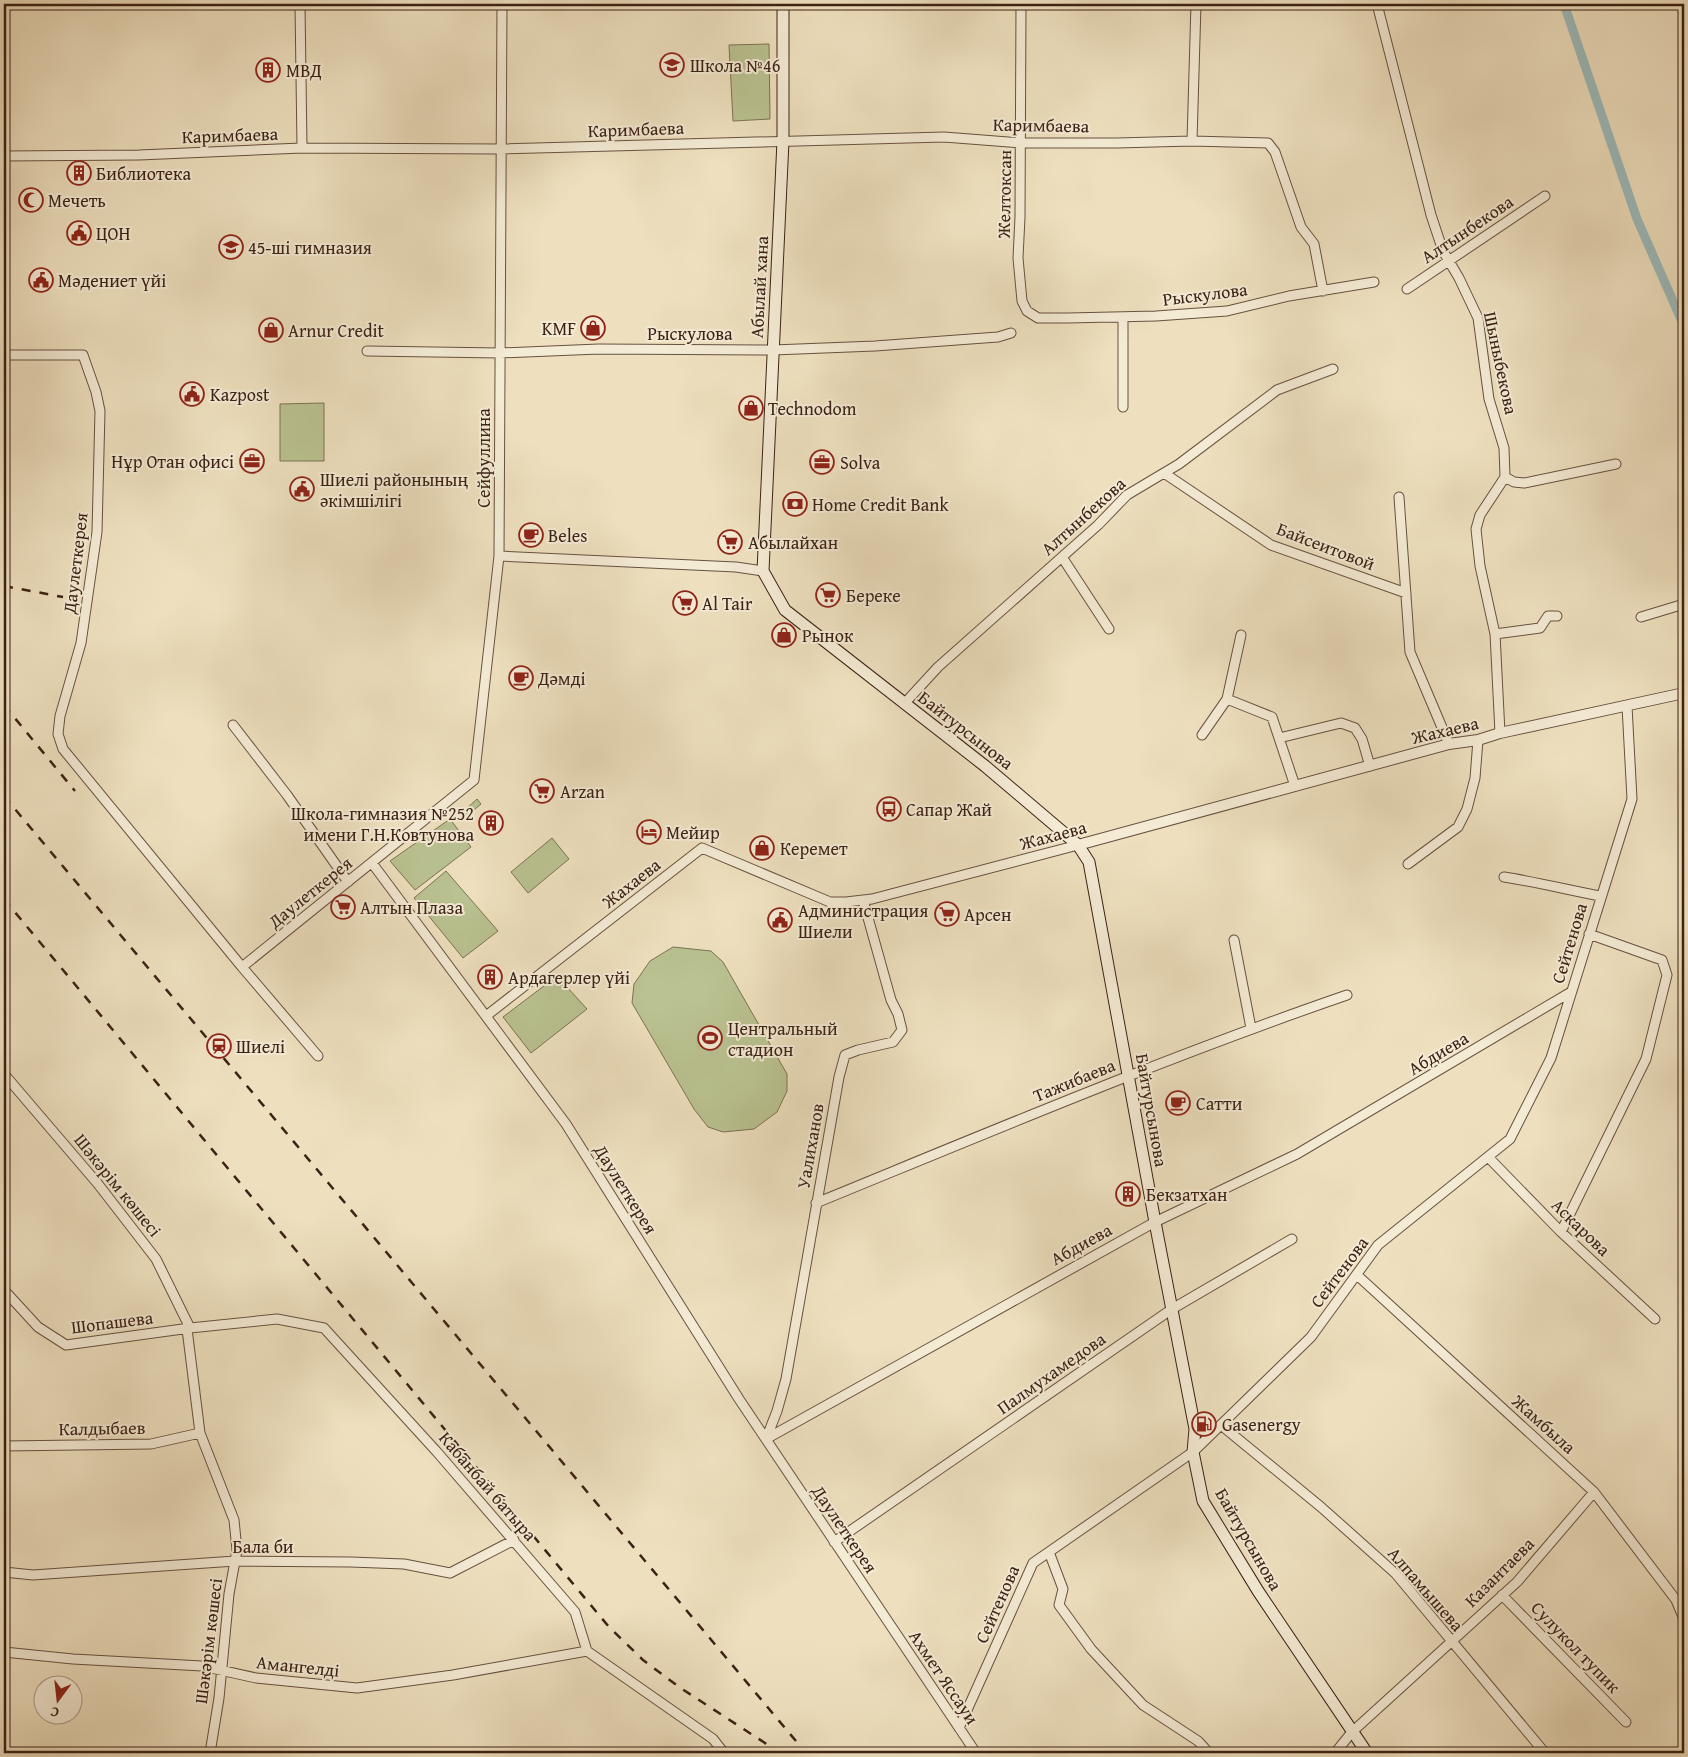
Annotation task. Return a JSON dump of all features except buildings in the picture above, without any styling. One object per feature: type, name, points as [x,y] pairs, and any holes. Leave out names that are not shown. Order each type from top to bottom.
[{"type":"main road","name":"Абылай хана","points":[[763,571],[783,141],[783,4]]},
{"type":"main road","name":"Байтурсынова","points":[[763,571],[785,610],[985,766],[1078,845],[1089,862],[1195,1429],[1193,1452],[1204,1501],[1258,1592],[1367,1753]]},
{"type":"street","points":[[300,4],[302,148]]},
{"type":"street","name":"Сейфуллина","points":[[372,862],[474,780],[499,556],[502,4]]},
{"type":"street","name":"Желтоксан","points":[[1021,4],[1021,142],[1018,258],[1022,301],[1027,311],[1038,318]]},
{"type":"street","points":[[1192,141],[1196,4]]},
{"type":"street","name":"Шыныбекова","points":[[1377,4],[1431,215],[1443,251],[1478,318],[1489,399],[1504,448],[1505,477]]},
{"type":"street","name":"Каримбаева","points":[[4,156],[139,155],[302,148],[501,149],[944,137],[1021,142],[1117,143],[1192,141],[1268,143],[1275,152],[1301,227],[1314,244],[1323,291]]},
{"type":"street","name":"Алтынбекова","points":[[1407,289],[1546,196]]},
{"type":"street","name":"Рыскулова","points":[[1038,318],[1123,317],[1227,311],[1289,296],[1374,282]]},
{"type":"street","points":[[1123,317],[1124,406]]},
{"type":"street","name":"Рыскулова","points":[[367,351],[500,353],[598,349],[773,350],[875,346],[998,337],[1012,333]]},
{"type":"street","name":"Даулеткерея","points":[[4,355],[83,355],[96,392],[100,412],[97,532],[81,643],[60,716],[58,734],[62,750],[242,967],[372,862],[566,1124],[766,1439],[886,1620]]},
{"type":"street","name":"Алтынбекова","points":[[904,704],[938,667],[1098,525],[1127,495],[1179,464],[1277,390],[1332,369]]},
{"type":"street","points":[[1500,733],[1495,634],[1480,566],[1476,529],[1480,515],[1505,477],[1514,482],[1524,483],[1616,464]]},
{"type":"street","name":"Байсеитовой","points":[[1164,473],[1271,545],[1406,593]]},
{"type":"street","name":"Байсеитовой","points":[[1400,497],[1410,652],[1449,744]]},
{"type":"street","points":[[499,556],[736,567],[763,571]]},
{"type":"street","points":[[1062,557],[1109,629]]},
{"type":"street","points":[[1641,617],[1684,604]]},
{"type":"street","points":[[1495,634],[1540,628],[1548,616],[1556,616]]},
{"type":"street","points":[[1202,735],[1227,699],[1241,635]]},
{"type":"street","name":"Жахаева","points":[[486,1016],[702,848],[830,902],[863,900],[1078,845],[1449,744],[1478,740],[1500,733],[1684,693]]},
{"type":"street","points":[[1227,699],[1272,718],[1295,786]]},
{"type":"street","name":"Сейтенова","points":[[959,1728],[1033,1563],[1193,1452],[1311,1336],[1378,1244],[1510,1139],[1551,1058],[1600,896],[1632,799],[1627,706]]},
{"type":"street","points":[[1279,738],[1341,723],[1355,728],[1362,739],[1370,766]]},
{"type":"street","points":[[233,725],[287,795],[348,882]]},
{"type":"street","points":[[1408,864],[1458,827],[1467,810],[1475,778],[1478,740]]},
{"type":"street","points":[[1504,877],[1538,882],[1552,887],[1600,896]]},
{"type":"street","name":"Уалиханов","points":[[766,1439],[778,1411],[786,1379],[839,1076],[845,1055],[893,1042],[902,1030],[898,1014],[891,1000],[863,900]]},
{"type":"street","points":[[1561,1232],[1646,1059],[1667,975],[1662,960],[1590,934]]},
{"type":"street","points":[[1234,940],[1251,1028]]},
{"type":"street","points":[[242,967],[318,1056]]},
{"type":"street","name":"Абдиева","points":[[766,1439],[1155,1222],[1297,1154],[1572,992]]},
{"type":"street","name":"Тажибаева","points":[[816,1203],[1128,1075],[1251,1028],[1347,995]]},
{"type":"street","name":"Шәкәрім көшесі","points":[[4,1074],[98,1184],[156,1259],[188,1329],[200,1433],[234,1520],[237,1550],[229,1594],[219,1698],[210,1753]]},
{"type":"street","name":"Аскарова","points":[[1488,1157],[1561,1232],[1654,1318]]},
{"type":"street","name":"Палмухамедова","points":[[834,1542],[1172,1309],[1292,1239]]},
{"type":"street","name":"Жамбыла","points":[[1356,1275],[1594,1492],[1676,1600],[1684,1619]]},
{"type":"street","name":"Шопашева","points":[[4,1290],[38,1327],[66,1345],[188,1329]]},
{"type":"street","name":"Кабанбай батыра","points":[[188,1329],[277,1319],[324,1328],[437,1452],[575,1612],[587,1651]]},
{"type":"street","name":"Алпамышева","points":[[1220,1425],[1321,1507],[1396,1574],[1545,1753]]},
{"type":"street","name":"Калдыбаев","points":[[4,1446],[151,1444],[200,1433]]},
{"type":"street","name":"Казантаева","points":[[1335,1753],[1352,1732],[1517,1582],[1594,1492]]},
{"type":"street","name":"Бала би","points":[[4,1572],[32,1575],[235,1561],[404,1564],[450,1573],[514,1540]]},
{"type":"street","points":[[1049,1552],[1063,1589],[1059,1606],[1090,1649],[1142,1705],[1198,1741],[1209,1753]]},
{"type":"street","name":"Сулукол тупик","points":[[1502,1595],[1626,1722]]},
{"type":"street","name":"Ахмет Яссауи","points":[[886,1620],[976,1753]]},
{"type":"street","points":[[587,1651],[713,1739],[724,1753]]},
{"type":"street","name":"Амангелді","points":[[4,1652],[72,1659],[202,1666],[256,1678],[357,1688],[453,1675],[587,1651]]},
{"type":"green space","points":[[769,44],[770,119],[733,121],[729,45]]},
{"type":"green space","points":[[324,403],[324,461],[280,461],[280,404]]},
{"type":"green space","points":[[477,799],[481,804],[468,815],[464,811]]},
{"type":"green space","points":[[450,819],[471,847],[415,890],[390,861]]},
{"type":"green space","points":[[552,838],[569,859],[528,893],[511,872]]},
{"type":"green space","points":[[446,871],[498,931],[463,958],[414,898]]},
{"type":"green space","name":"Центральный стадион","points":[[673,947],[711,951],[723,962],[787,1074],[787,1091],[777,1112],[754,1129],[723,1132],[708,1127],[694,1109],[632,1003],[634,984],[650,961]]},
{"type":"green space","points":[[557,976],[587,1009],[531,1053],[503,1017]]},
{"type":"waterway","points":[[1564,4],[1637,219],[1684,326]]},
{"type":"railway","points":[[4,586],[63,597]]},
{"type":"railway","points":[[4,705],[75,791]]},
{"type":"railway","points":[[4,796],[806,1753]]},
{"type":"railway","points":[[4,899],[609,1627],[643,1660],[679,1687],[765,1743],[776,1753]]},
{"type":"place","name":"Школа №46","points":[[672,65]]},
{"type":"place","name":"МВД","points":[[268,70]]},
{"type":"place","name":"Библиотека","points":[[79,173]]},
{"type":"place","name":"Мечеть","points":[[31,200]]},
{"type":"place","name":"ЦОН","points":[[79,233]]},
{"type":"place","name":"45-ші гимназия","points":[[231,247]]},
{"type":"place","name":"Мәдениет үйі","points":[[41,280]]},
{"type":"place","name":"KMF","points":[[593,328]]},
{"type":"place","name":"Arnur Credit","points":[[271,330]]},
{"type":"place","name":"Kazpost","points":[[192,394]]},
{"type":"place","name":"Technodom","points":[[751,408]]},
{"type":"place","name":"Нұр Отан офисі","points":[[252,461]]},
{"type":"place","name":"Solva","points":[[822,462]]},
{"type":"place","name":"Шиелі районының әкімшілігі","points":[[302,489]]},
{"type":"place","name":"Home Credit Bank","points":[[795,504]]},
{"type":"place","name":"Beles","points":[[531,535]]},
{"type":"place","name":"Абылайхан","points":[[730,542]]},
{"type":"place","name":"Береке","points":[[828,595]]},
{"type":"place","name":"Al Tair","points":[[685,603]]},
{"type":"place","name":"Рынок","points":[[784,635]]},
{"type":"place","name":"Дәмді","points":[[521,678]]},
{"type":"place","name":"Arzan","points":[[542,791]]},
{"type":"place","name":"Сапар Жай","points":[[889,809]]},
{"type":"place","name":"Школа-гимназия №252 имени Г.Н.Ковтунова","points":[[491,823]]},
{"type":"place","name":"Мейир","points":[[649,832]]},
{"type":"place","name":"Керемет","points":[[762,848]]},
{"type":"place","name":"Алтын Плаза","points":[[343,907]]},
{"type":"place","name":"Арсен","points":[[947,914]]},
{"type":"place","name":"Администрация Шиели","points":[[780,920]]},
{"type":"place","name":"Ардагерлер үйі","points":[[490,977]]},
{"type":"place","name":"Центральный стадион","points":[[710,1038]]},
{"type":"place","name":"Шиелі","points":[[219,1046]]},
{"type":"place","name":"Сатти","points":[[1178,1103]]},
{"type":"place","name":"Бекзатхан","points":[[1128,1194]]},
{"type":"place","name":"Gasenergy","points":[[1204,1424]]}]
